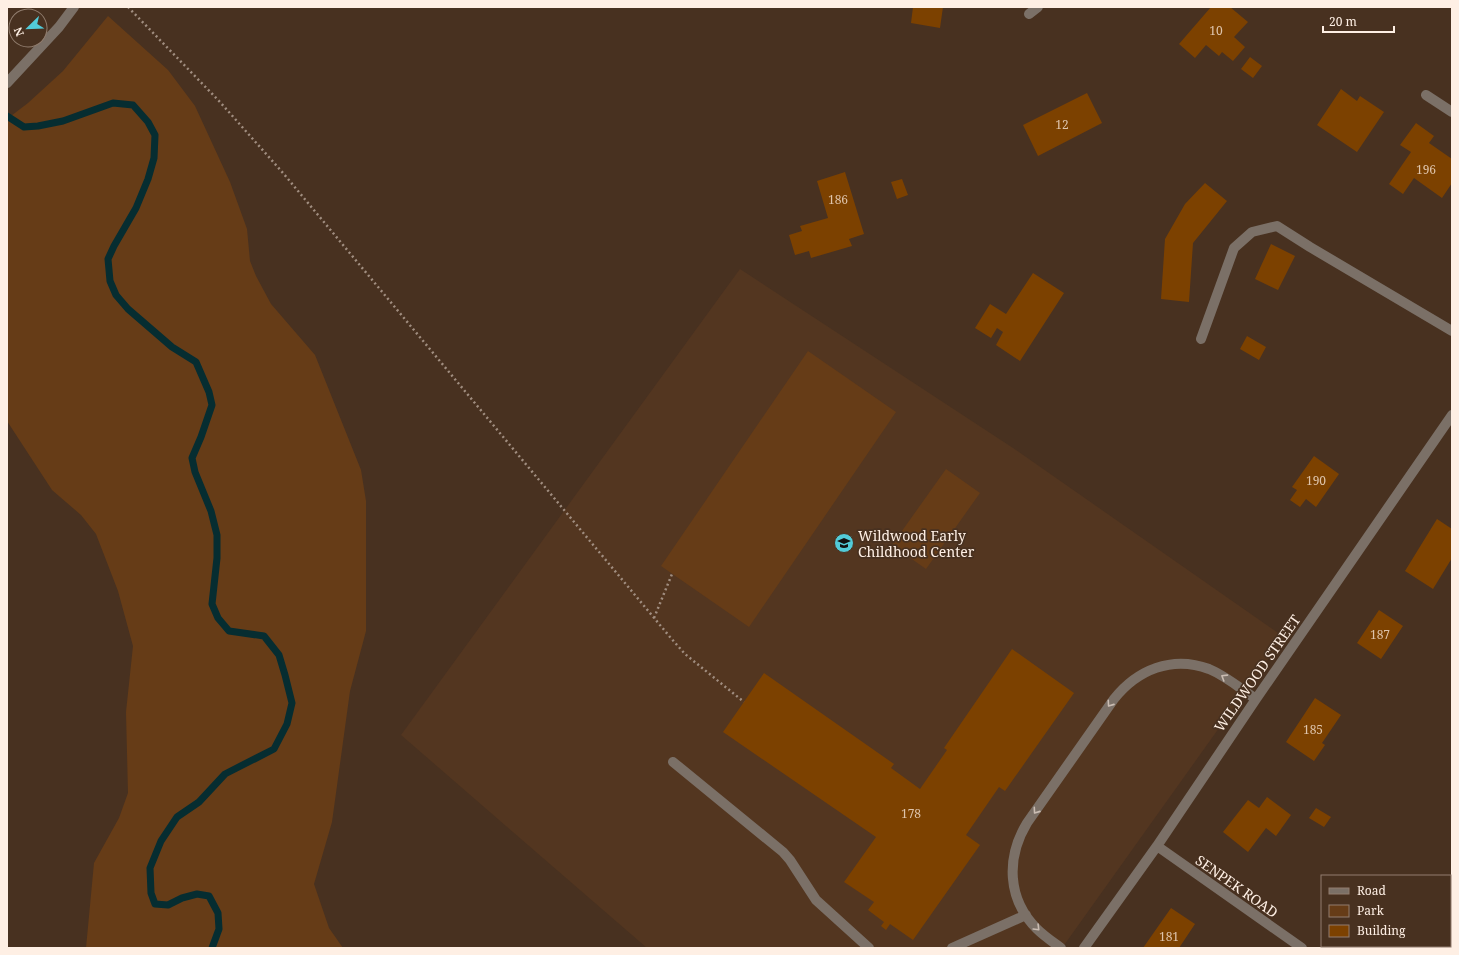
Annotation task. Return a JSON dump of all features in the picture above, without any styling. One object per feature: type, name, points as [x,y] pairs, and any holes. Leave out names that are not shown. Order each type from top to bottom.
[{"type":"street","points":[[7,83],[54,32],[74,7]]},
{"type":"street","points":[[1029,14],[1038,7]]},
{"type":"street","points":[[1426,95],[1452,112]]},
{"type":"street","points":[[1201,339],[1234,248],[1252,232],[1277,226],[1310,248],[1452,331]]},
{"type":"street","name":"WILDWOOD STREET","points":[[1084,948],[1157,846],[1256,699],[1452,415]]},
{"type":"street","points":[[1061,948],[1037,929],[1019,903],[1013,883],[1012,862],[1017,841],[1027,823],[1114,699],[1128,683],[1136,677],[1166,665],[1188,664],[1209,669],[1256,699]]},
{"type":"street","points":[[673,762],[783,852],[790,860],[816,900],[868,948]]},
{"type":"street","name":"SENPEK ROAD","points":[[1157,846],[1302,948]]},
{"type":"street","points":[[952,948],[1026,915]]},
{"type":"path","points":[[128,7],[220,102],[283,173],[685,654],[744,702]]},
{"type":"path","points":[[654,618],[672,574]]},
{"type":"shaded area","name":"Wildwood Early Childhood Center","points":[[740,269],[1013,448],[1284,637],[1062,948],[647,948],[401,735]]},
{"type":"green space","points":[[108,16],[168,70],[195,106],[230,182],[247,229],[250,261],[256,276],[271,304],[315,355],[361,470],[366,501],[366,631],[350,691],[332,822],[314,884],[329,928],[343,948],[86,948],[94,863],[119,818],[128,793],[126,712],[133,646],[118,591],[96,534],[81,515],[52,490],[7,421],[7,119],[28,103],[63,71]]},
{"type":"green space","points":[[808,351],[896,412],[749,627],[661,566]]},
{"type":"green space","points":[[946,469],[980,493],[926,569],[892,545]]},
{"type":"building","points":[[913,7],[943,7],[940,28],[911,23]]},
{"type":"building","points":[[1211,7],[1230,7],[1248,22],[1234,37],[1245,47],[1233,61],[1222,52],[1219,56],[1206,45],[1195,58],[1179,44]]},
{"type":"building","points":[[1250,57],[1262,66],[1253,78],[1241,69]]},
{"type":"building","points":[[1341,89],[1357,101],[1360,96],[1384,112],[1357,152],[1317,125]]},
{"type":"building","points":[[1087,93],[1102,123],[1038,156],[1023,125]]},
{"type":"building","points":[[1416,123],[1434,136],[1429,143],[1452,159],[1452,183],[1442,198],[1414,178],[1403,194],[1389,184],[1411,152],[1400,145]]},
{"type":"building","points":[[845,172],[864,234],[849,239],[852,246],[811,258],[809,251],[795,255],[789,235],[802,231],[800,226],[828,218],[817,181]]},
{"type":"building","points":[[902,179],[908,195],[897,199],[891,182]]},
{"type":"building","points":[[1205,183],[1227,201],[1193,243],[1189,302],[1161,299],[1165,239],[1185,204]]},
{"type":"building","points":[[1271,244],[1295,256],[1278,290],[1255,279]]},
{"type":"building","points":[[1033,273],[1064,293],[1020,361],[996,345],[1003,332],[997,328],[991,338],[975,328],[990,304],[1006,314]]},
{"type":"building","points":[[1247,336],[1266,347],[1259,360],[1240,349]]},
{"type":"building","points":[[1314,456],[1339,474],[1316,507],[1306,499],[1300,507],[1290,500],[1297,490],[1292,487]]},
{"type":"building","points":[[1437,519],[1452,529],[1452,558],[1433,589],[1405,571]]},
{"type":"building","points":[[1379,610],[1403,626],[1381,659],[1357,643]]},
{"type":"building","points":[[1012,649],[1074,693],[1005,791],[999,787],[966,835],[980,845],[913,940],[890,924],[886,930],[881,926],[884,922],[868,910],[874,902],[844,882],[876,837],[723,732],[764,673],[894,764],[891,768],[920,789],[947,750],[944,748]]},
{"type":"building","points":[[1315,698],[1341,715],[1322,743],[1325,745],[1314,761],[1286,742]]},
{"type":"building","points":[[1267,797],[1291,815],[1276,836],[1266,828],[1248,852],[1223,832],[1248,800],[1259,808]]},
{"type":"building","points":[[1316,808],[1331,817],[1324,827],[1309,818]]},
{"type":"building","points":[[1451,878],[1452,879],[1451,912]]},
{"type":"building","points":[[1171,908],[1195,924],[1179,948],[1143,948]]},
{"type":"waterway","points":[[7,116],[24,127],[38,126],[63,121],[113,103],[133,105],[148,122],[155,135],[154,158],[148,179],[136,208],[108,259],[110,281],[116,295],[128,309],[172,347],[196,362],[209,392],[212,405],[192,458],[195,472],[211,511],[217,535],[217,558],[212,604],[218,618],[229,631],[264,636],[279,655],[292,703],[287,724],[274,749],[225,774],[199,802],[177,817],[161,841],[150,868],[151,893],[155,904],[168,905],[182,898],[197,894],[209,896],[218,913],[219,929],[212,948]]},
{"type":"place","name":"Wildwood Early Childhood Center","points":[[844,543]]}]
